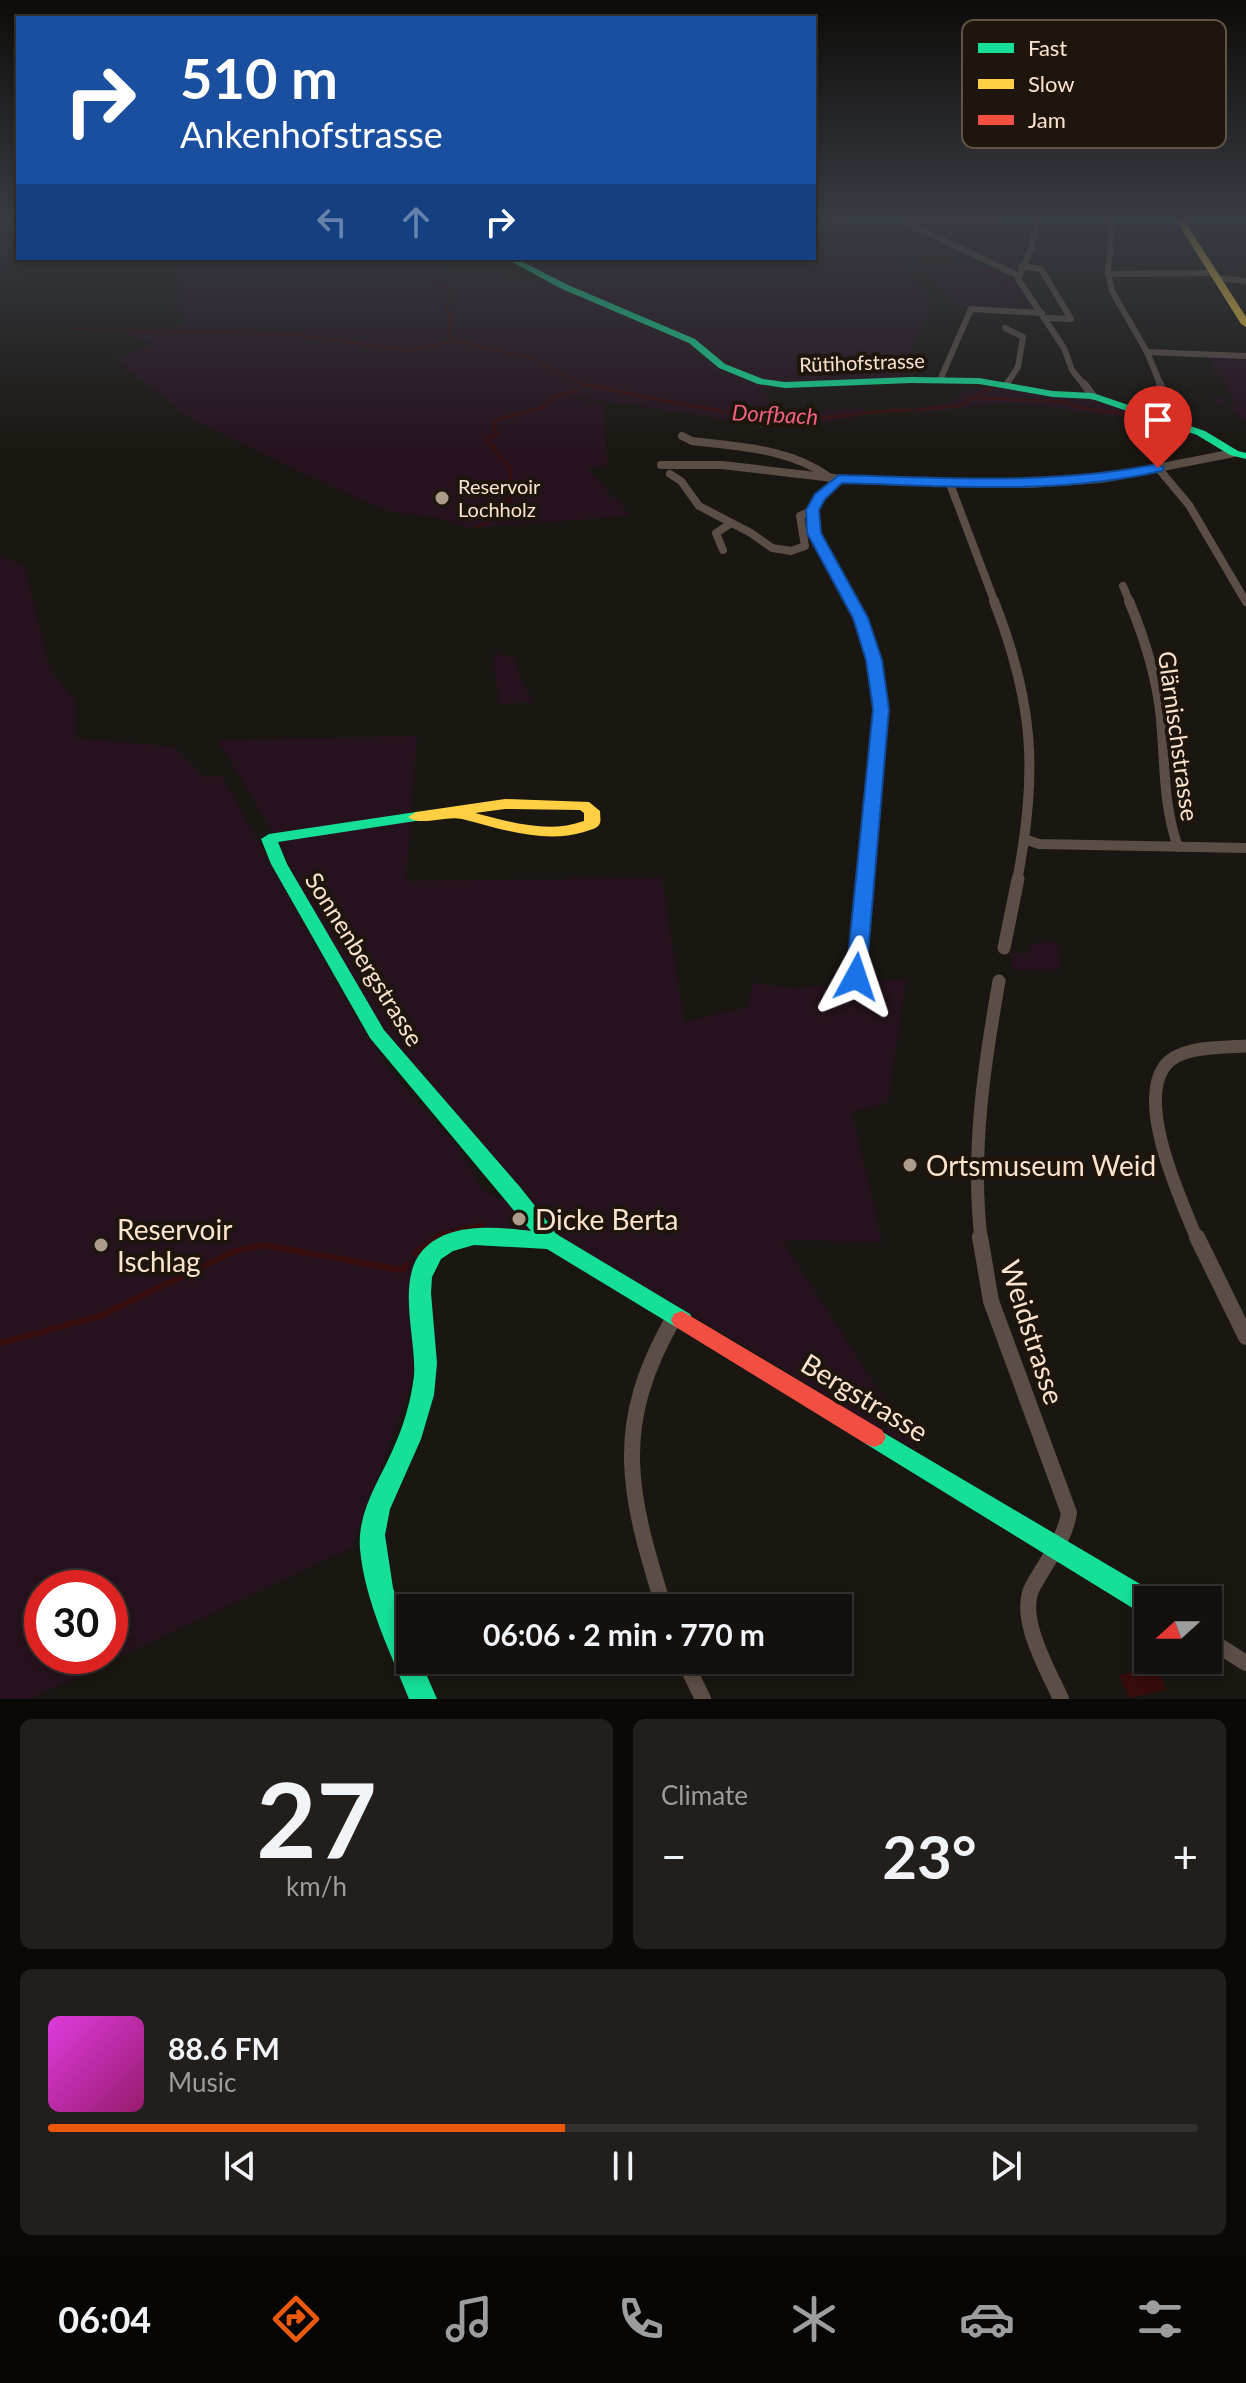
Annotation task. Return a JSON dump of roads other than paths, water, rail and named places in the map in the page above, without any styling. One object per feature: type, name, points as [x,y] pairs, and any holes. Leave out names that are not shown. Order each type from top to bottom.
[{"type":"street","name":"Rütihofstrasse","points":[[587,296],[692,341],[722,366],[761,382],[785,385],[940,380],[1093,396],[1168,420],[1242,454]]},
{"type":"street","points":[[1031,296],[1064,348],[1072,370],[1093,396]]},
{"type":"street","points":[[940,380],[971,309],[1071,319],[1057,296]]},
{"type":"street","points":[[1115,296],[1147,352],[1173,417],[1168,420]]},
{"type":"street","points":[[1228,296],[1246,324]]},
{"type":"street","points":[[1005,328],[1023,337],[1018,367],[1006,385]]},
{"type":"street","points":[[1147,352],[1246,356]]},
{"type":"street","points":[[682,436],[692,441],[795,459],[819,468],[834,478]]},
{"type":"street","points":[[661,465],[722,465],[834,478],[950,484],[1062,482],[1242,454]]},
{"type":"street","points":[[1158,468],[1189,505],[1246,602]]},
{"type":"street","points":[[670,474],[681,481],[699,506],[751,533],[772,548],[791,551],[805,546],[800,516],[813,510]]},
{"type":"street","points":[[834,478],[813,510],[814,533],[860,618],[868,639],[881,709],[856,977]]},
{"type":"street","points":[[950,484],[1011,650],[1026,705],[1031,766],[1024,839],[1004,948]]},
{"type":"street","points":[[723,550],[716,533],[730,524]]},
{"type":"street","name":"Glärnischstrasse","points":[[1123,586],[1141,626],[1150,657],[1162,735],[1171,832],[1178,847]]},
{"type":"street","name":"Sonnenbergstrasse","points":[[456,813],[562,832],[583,830],[592,824],[592,811],[584,805],[505,804],[269,839],[279,864],[377,1034],[513,1192],[551,1241]]},
{"type":"street","points":[[1024,839],[1039,844],[1246,848]]},
{"type":"street","name":"Weidstrasse","points":[[999,981],[984,1058],[975,1163],[976,1208],[983,1269],[997,1322],[1069,1513],[1069,1525],[1031,1589],[1027,1604],[1037,1648],[1061,1699]]},
{"type":"street","points":[[1246,1046],[1205,1050],[1173,1059],[1162,1069],[1154,1090],[1166,1153],[1197,1245],[1246,1337]]},
{"type":"street","points":[[423,1699],[380,1579],[373,1552],[372,1525],[384,1484],[406,1447],[421,1396],[427,1347],[420,1286],[422,1268],[431,1254],[448,1244],[475,1238],[499,1236],[551,1241]]},
{"type":"street","name":"Bergstrasse","points":[[551,1241],[1134,1594]]},
{"type":"street","points":[[660,1594],[632,1482],[631,1425],[636,1394],[647,1364],[675,1316]]},
{"type":"street","points":[[1222,1648],[1246,1663]]},
{"type":"street","points":[[691,1674],[703,1699]]},
{"type":"waterway","points":[[455,296],[455,300],[446,307],[450,318],[448,337],[457,341]]},
{"type":"waterway","points":[[1018,296],[1023,311]]},
{"type":"waterway","points":[[75,329],[287,334],[408,350],[457,341]]},
{"type":"waterway","name":"Dorfbach","points":[[457,341],[535,359],[584,384]]},
{"type":"waterway","name":"Dorfbach","points":[[584,384],[638,395]]},
{"type":"waterway","name":"Dorfbach","points":[[584,384],[588,386]]},
{"type":"waterway","points":[[981,397],[979,394],[1000,385],[997,386]]},
{"type":"waterway","points":[[556,397],[577,390]]},
{"type":"waterway","name":"Dorfbach","points":[[640,396],[769,417],[824,417],[911,410]]},
{"type":"waterway","points":[[497,453],[487,440],[497,434],[493,427],[496,420],[541,408],[554,398]]},
{"type":"waterway","name":"Dorfbach","points":[[916,410],[961,405],[973,398],[981,398],[1065,402],[1083,408],[1141,416]]},
{"type":"waterway","points":[[499,455],[510,469],[512,493]]},
{"type":"waterway","points":[[478,527],[500,516],[510,497]]},
{"type":"waterway","points":[[435,1239],[442,1234],[482,1225]]},
{"type":"waterway","points":[[415,1253],[438,1237]]},
{"type":"waterway","points":[[0,1343],[100,1316],[235,1251],[263,1245],[402,1270],[406,1265]]},
{"type":"place","name":"Reservoir Lochholz","points":[[442,498]]},
{"type":"place","name":"Ortsmuseum Weid","points":[[910,1165]]},
{"type":"place","name":"Dicke Berta","points":[[519,1219]]},
{"type":"place","name":"Reservoir Ischlag","points":[[101,1245]]}]
